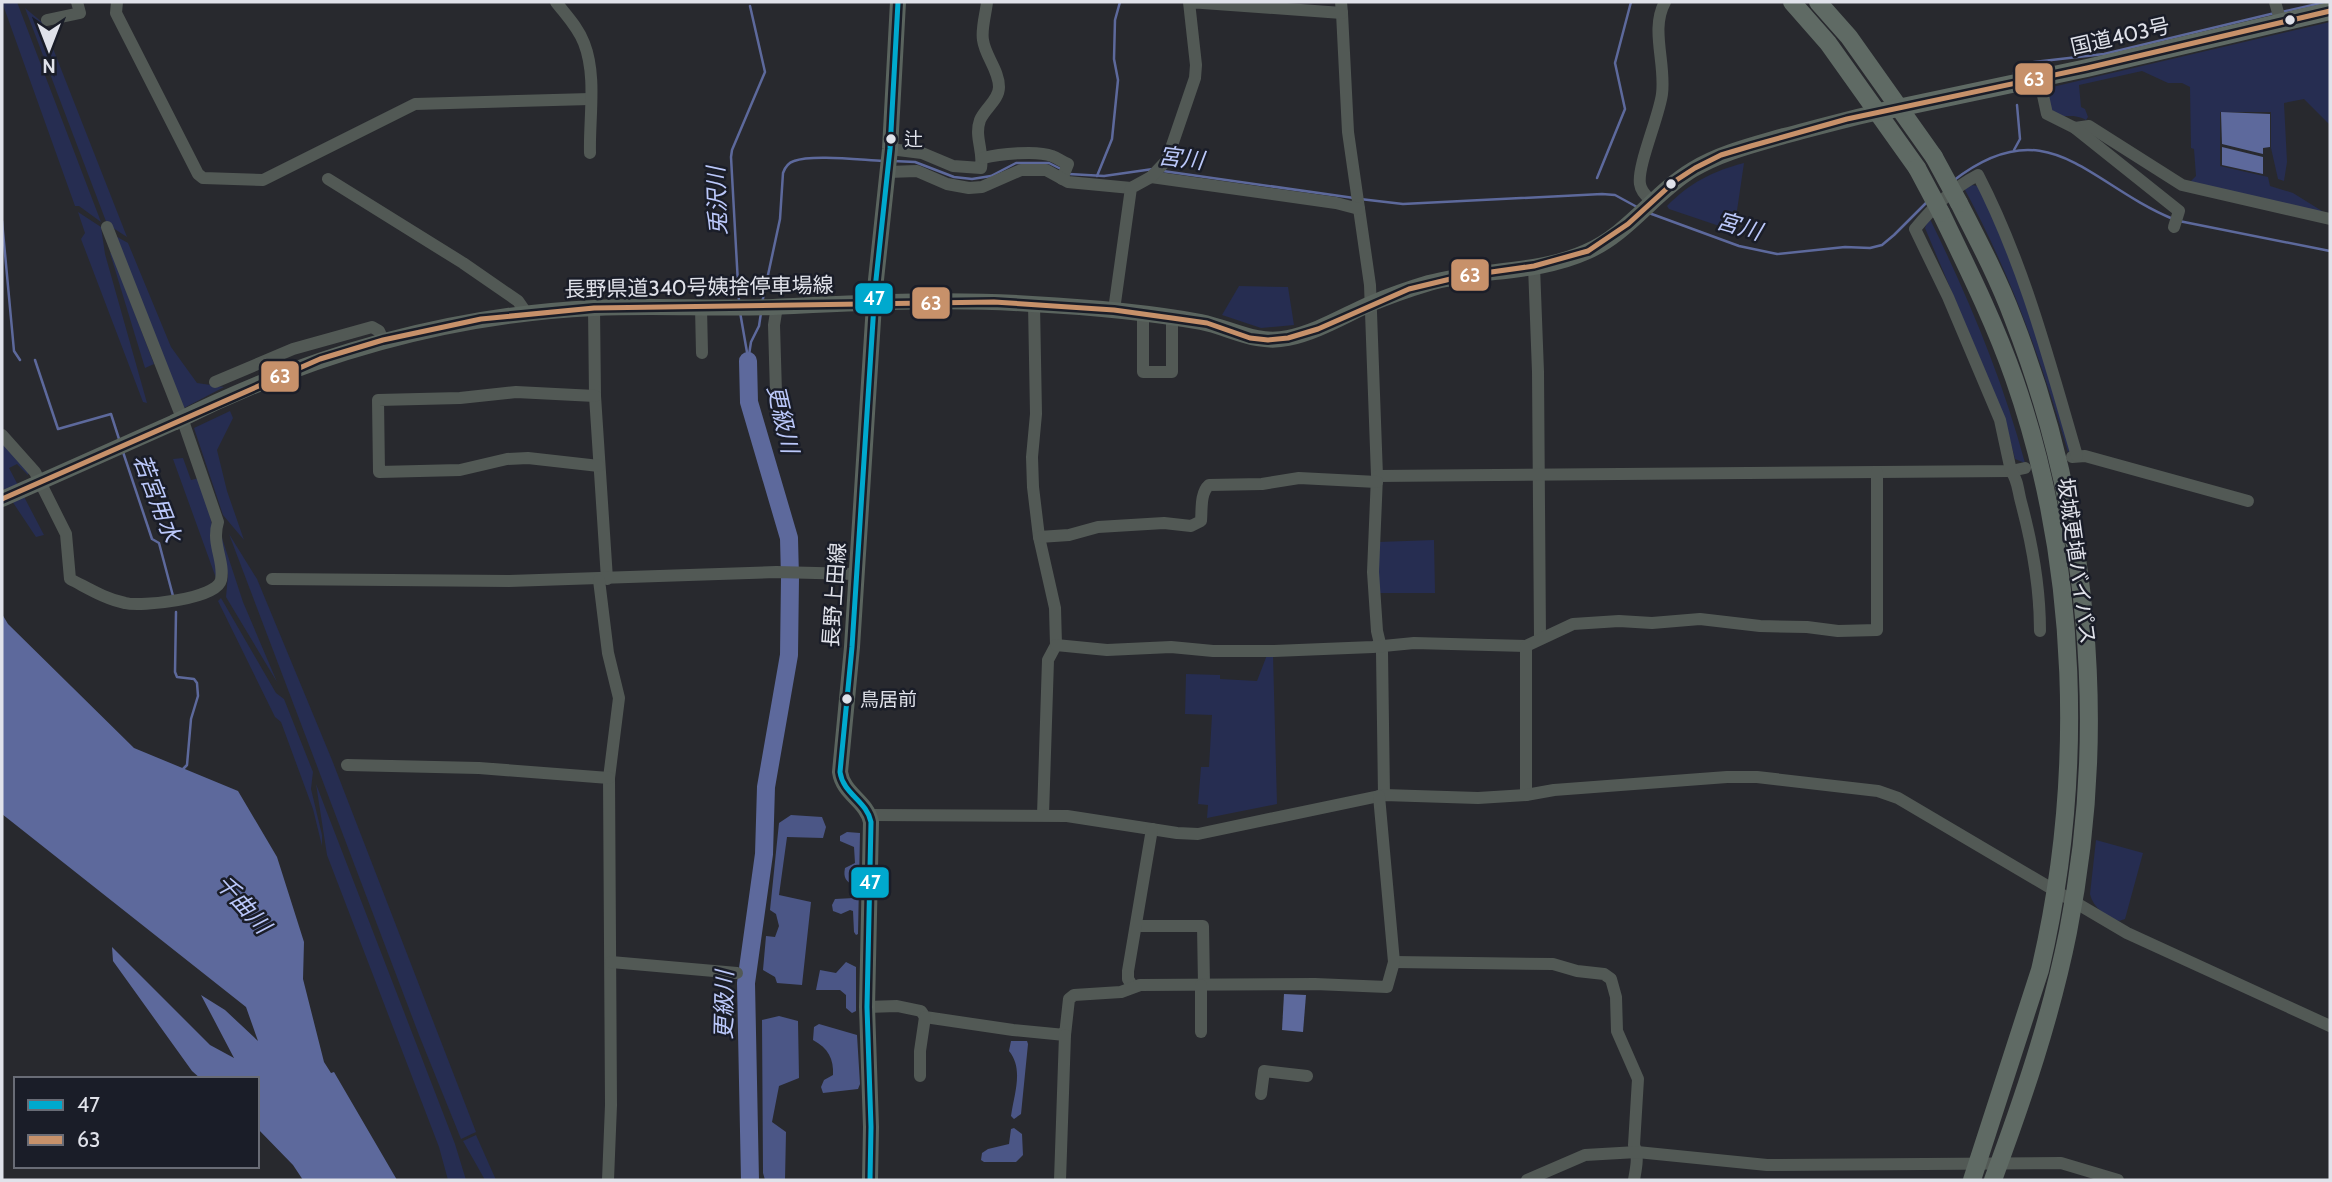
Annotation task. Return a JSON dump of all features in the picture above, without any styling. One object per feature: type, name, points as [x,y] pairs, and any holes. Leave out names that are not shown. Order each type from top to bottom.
[{"type":"highway","name":"坂城更埴バイパス","points":[[1792,2],[1828,43],[1917,168],[1976,286],[2014,379],[2040,468],[2058,564],[2068,662],[2069,711],[2066,790],[2056,891],[2040,970],[1975,1172]]},
{"type":"highway","name":"坂城更埴バイパス","points":[[1818,2],[1849,37],[1934,157],[1994,272],[2017,329],[2047,418],[2073,525],[2090,676],[2088,793],[2068,930],[2042,1038],[1996,1172]]},
{"type":"highway","name":"国道403号","points":[[1879,112],[2039,77],[2278,13],[2330,11]]},
{"type":"main road","name":"長野上田線","points":[[870,816],[844,786],[840,772],[874,303],[889,161],[898,2]]},
{"type":"main road","name":"長野県道340号姨捨停車場線","points":[[2,499],[320,359],[383,340],[481,319],[594,308],[994,302],[1114,310],[1172,317],[1207,323],[1250,338],[1288,338],[1318,329],[1371,303],[1436,281],[1534,266],[1588,251],[1675,181],[1721,155],[1879,112]]},
{"type":"main road","points":[[870,816],[867,1007],[871,1105],[870,1180]]},
{"type":"street","points":[[47,20],[80,13],[78,2]]},
{"type":"street","points":[[117,2],[116,13],[198,174],[203,178],[263,180],[415,104],[590,99]]},
{"type":"street","points":[[556,2],[585,45],[590,72],[590,153]]},
{"type":"street","points":[[889,161],[922,153],[953,166],[981,168],[983,158],[977,138],[979,122],[999,92],[999,84],[983,41],[987,2]]},
{"type":"street","points":[[889,161],[947,184],[969,188],[982,187],[1021,170],[1046,170],[1131,188],[1155,172],[1167,160],[1195,78],[1189,2],[1342,7],[1348,132],[1371,303],[1377,479],[1373,542],[1381,652],[1381,795],[1395,962],[1387,987],[1315,984],[1203,985],[1133,987],[1121,992],[1074,995],[1069,999],[1065,1035],[1060,1180]]},
{"type":"street","points":[[1646,207],[1640,174],[1655,128],[1662,94],[1663,65],[1657,23],[1665,2]]},
{"type":"street","points":[[2039,77],[2047,114],[2075,128],[2160,195],[2179,211],[2177,221]]},
{"type":"street","points":[[2075,128],[2088,126],[2182,185],[2330,219]]},
{"type":"street","points":[[983,158],[1010,156],[1021,152],[1044,154],[1068,164],[1064,174]]},
{"type":"street","points":[[1155,172],[1359,207]]},
{"type":"street","points":[[2040,631],[2040,611],[2028,528],[2016,478],[2011,471],[2000,420],[1948,297],[1914,229],[1961,184],[1978,175],[2006,234],[2030,296],[2074,456],[2248,501]]},
{"type":"street","points":[[328,179],[463,263],[518,301],[527,314]]},
{"type":"street","points":[[1114,310],[1131,188]]},
{"type":"street","points":[[2,435],[35,472],[66,534],[70,579],[110,599],[128,604],[145,604],[211,592],[221,583],[215,531],[218,522],[107,228]]},
{"type":"street","points":[[1534,266],[1540,638]]},
{"type":"street","points":[[1034,304],[1036,414],[1032,467],[1039,537],[1055,608],[1056,645],[1048,660],[1043,815]]},
{"type":"street","points":[[775,306],[776,393]]},
{"type":"street","points":[[701,307],[702,353]]},
{"type":"street","points":[[594,308],[603,579],[608,653],[619,698],[609,778],[611,1105],[608,1180]]},
{"type":"street","points":[[1143,314],[1143,372],[1172,372],[1172,317]]},
{"type":"street","points":[[215,382],[293,348],[372,327],[379,331],[383,340]]},
{"type":"street","points":[[595,396],[516,392],[460,398],[378,400],[379,472],[460,470],[507,459],[528,458],[599,466]]},
{"type":"street","points":[[1039,537],[1069,535],[1109,526],[1164,523],[1191,526],[1201,522],[1205,488],[1209,485],[1262,484],[1299,478],[2011,471],[2025,468]]},
{"type":"street","points":[[1056,645],[1107,650],[1171,648],[1237,651],[1414,643],[1526,646],[1573,624],[1700,619],[1760,626],[1877,631],[1877,472]]},
{"type":"street","points":[[272,579],[509,581],[782,572],[856,574]]},
{"type":"street","points":[[1526,646],[1526,795]]},
{"type":"street","points":[[347,765],[480,768],[609,778]]},
{"type":"street","points":[[870,816],[1043,815],[1198,834],[1381,795],[1478,799],[1526,795],[1554,789],[1727,777],[1878,791],[1898,798],[2127,933],[2330,1026]]},
{"type":"street","points":[[1133,987],[1128,979],[1128,971],[1152,829]]},
{"type":"street","points":[[1136,926],[1203,926],[1201,1031]]},
{"type":"street","points":[[611,962],[737,973]]},
{"type":"street","points":[[1395,962],[1553,964],[1577,971],[1604,974],[1611,979],[1616,997],[1617,1031],[1630,1056],[1637,1079],[1634,1145],[1637,1152],[1634,1180]]},
{"type":"street","points":[[867,1007],[897,1006],[921,1010],[925,1017],[920,1051],[920,1076]]},
{"type":"street","points":[[925,1017],[1065,1035]]},
{"type":"street","points":[[1261,1094],[1264,1071],[1307,1076]]},
{"type":"street","points":[[1527,1180],[1585,1155],[1637,1152],[1767,1165],[1975,1172],[1996,1172],[2061,1163],[2118,1180]]},
{"type":"shaded area","points":[[2,2],[17,2],[101,222],[75,206]]},
{"type":"shaded area","points":[[25,8],[43,23],[127,237],[107,224]]},
{"type":"shaded area","points":[[2330,22],[2330,125],[2304,99],[2284,103],[2287,162],[2284,181],[2278,179],[2271,148],[2271,112],[2220,112],[2220,166],[2268,177],[2270,186],[2293,193],[2330,216],[2190,182],[2196,176],[2194,149],[2191,148],[2190,87],[2182,83],[2168,83],[2142,71],[2079,85],[2081,107],[2085,109],[2088,117],[2086,120],[2055,114],[2049,101],[2048,88]]},
{"type":"shaded area","points":[[1744,163],[1734,231],[1669,209],[1667,206],[1702,179]]},
{"type":"shaded area","points":[[1978,186],[2002,236],[2026,298],[2070,449],[2068,452],[2047,383],[2010,284],[1964,188]]},
{"type":"shaded area","points":[[78,212],[101,227],[105,254],[147,403],[143,402],[81,239],[85,233]]},
{"type":"shaded area","points":[[1929,217],[1983,338],[2025,463],[2015,459],[2004,416],[1925,228]]},
{"type":"shaded area","points":[[112,234],[128,243],[171,347],[197,383],[224,387],[184,408]]},
{"type":"shaded area","points":[[110,253],[154,364],[145,368]]},
{"type":"shaded area","points":[[1239,286],[1288,287],[1294,325],[1261,328],[1222,315]]},
{"type":"shaded area","points":[[230,411],[233,418],[217,450],[227,491],[244,540],[223,515],[194,428]]},
{"type":"shaded area","points":[[2,441],[28,468],[28,475],[17,464],[9,468],[44,535],[36,537],[2,486]]},
{"type":"shaded area","points":[[183,458],[191,480],[199,478],[206,502],[215,539],[216,578],[173,459]]},
{"type":"shaded area","points":[[229,534],[257,579],[332,760],[476,1132],[461,1139],[419,1035]]},
{"type":"shaded area","points":[[221,535],[243,602],[277,682],[226,597],[228,575],[219,545]]},
{"type":"shaded area","points":[[1434,540],[1435,593],[1379,593],[1378,542]]},
{"type":"shaded area","points":[[221,598],[276,693],[284,699],[313,772],[311,789],[322,846],[313,809],[281,722],[275,717],[218,601]]},
{"type":"shaded area","points":[[1267,655],[1273,655],[1277,804],[1207,818],[1208,805],[1198,804],[1201,767],[1209,767],[1212,715],[1185,714],[1186,674],[1220,675],[1220,679],[1257,681]]},
{"type":"shaded area","points":[[316,784],[455,1144],[466,1180],[448,1180],[439,1147],[327,855]]},
{"type":"shaded area","points":[[791,815],[822,817],[826,827],[823,838],[787,837],[779,895],[811,902],[802,985],[777,983],[775,977],[763,970],[766,936],[775,937],[779,926],[776,914],[770,910],[779,823]]},
{"type":"shaded area","points":[[847,832],[860,833],[856,935],[853,911],[841,914],[833,911],[832,905],[835,899],[854,898],[854,886],[847,881],[844,874],[845,868],[855,863],[854,847],[840,841],[840,836]]},
{"type":"shaded area","points":[[2096,840],[2143,853],[2125,919],[2119,921],[2101,911],[2090,894]]},
{"type":"shaded area","points":[[846,962],[856,967],[856,1011],[852,1013],[846,1008],[846,995],[840,990],[816,990],[820,970],[836,973]]},
{"type":"shaded area","points":[[779,1016],[798,1021],[799,1078],[779,1086],[772,1122],[786,1132],[785,1180],[765,1180],[762,1020]]},
{"type":"shaded area","points":[[819,1024],[857,1035],[858,1089],[823,1093],[821,1087],[824,1080],[833,1075],[833,1069],[826,1050],[813,1040],[814,1027]]},
{"type":"shaded area","points":[[1011,1041],[1027,1041],[1028,1044],[1021,1114],[1014,1119],[1011,1116],[1017,1074],[1014,1058],[1009,1051]]},
{"type":"shaded area","points":[[1014,1128],[1022,1134],[1023,1155],[1016,1162],[981,1160],[982,1153],[988,1149],[1009,1144],[1011,1129]]},
{"type":"shaded area","points":[[476,1135],[496,1180],[485,1180],[463,1141]]},
{"type":"water","points":[[2221,112],[2270,114],[2270,147],[2263,148],[2263,154],[2222,144]]},
{"type":"water","points":[[2222,147],[2263,157],[2263,174],[2222,165]]},
{"type":"water","name":"千曲川","points":[[2,614],[8,624],[134,748],[238,791],[277,857],[304,942],[303,979],[324,1062],[331,1073],[334,1072],[397,1180],[303,1180],[293,1165],[259,1130],[259,1077],[199,1077],[113,961],[112,947],[210,1045],[234,1058],[201,995],[225,1010],[258,1041],[246,1007],[2,814]]},
{"type":"water","points":[[1284,994],[1306,995],[1303,1032],[1282,1030]]},
{"type":"waterway","name":"更級川","points":[[1097,176],[1112,139],[1118,80],[1114,59],[1115,20],[1120,2]]},
{"type":"waterway","points":[[1597,178],[1625,109],[1615,63],[1631,2]]},
{"type":"waterway","points":[[2282,12],[2326,2]]},
{"type":"waterway","name":"兎沢川","points":[[739,302],[731,157],[765,72],[750,6]]},
{"type":"waterway","points":[[2014,73],[2034,62],[2104,54],[2275,13]]},
{"type":"waterway","points":[[2014,150],[2020,139],[2017,105]]},
{"type":"waterway","name":"宮川","points":[[1953,181],[1986,160],[2016,151],[2042,151],[2067,159],[2173,219]]},
{"type":"waterway","name":"更級川","points":[[762,303],[780,219],[783,173],[787,166],[794,161],[812,158],[883,161]]},
{"type":"waterway","name":"更級川","points":[[893,161],[915,162],[954,177],[972,179],[991,176],[1016,163],[1049,163],[1061,169]]},
{"type":"waterway","name":"宮川","points":[[1069,174],[1104,176],[1153,169]]},
{"type":"waterway","name":"宮川","points":[[1163,171],[1354,198]]},
{"type":"waterway","name":"宮川","points":[[1360,199],[1403,204],[1602,194],[1615,195],[1637,207]]},
{"type":"waterway","name":"宮川","points":[[1649,213],[1739,246],[1777,254],[1882,245],[1926,203]]},
{"type":"waterway","name":"若宮用水","points":[[2,221],[14,351],[20,360]]},
{"type":"waterway","name":"宮川","points":[[2179,221],[2330,251]]},
{"type":"waterway","name":"兎沢川","points":[[740,312],[748,358]]},
{"type":"waterway","name":"更級川","points":[[748,361],[761,313]]},
{"type":"waterway","name":"若宮用水","points":[[35,360],[58,429],[111,414],[119,439]]},
{"type":"waterway","name":"更級川","points":[[748,361],[749,402],[789,538],[790,578],[789,655],[766,787],[764,854],[746,983],[750,1180]]},
{"type":"waterway","name":"若宮用水","points":[[123,452],[152,539],[159,543],[173,596]]},
{"type":"waterway","name":"若宮用水","points":[[176,612],[175,672],[177,677],[194,679],[198,696],[191,719],[187,765],[182,770]]},
{"type":"transit line","name":"47","points":[[870,1180],[867,1007],[871,822],[865,808],[842,780],[840,772],[852,647],[875,289],[890,149],[898,2]]},
{"type":"transit line","name":"63","points":[[2,499],[320,359],[383,340],[481,319],[594,308],[994,302],[1114,310],[1207,323],[1250,338],[1288,338],[1318,329],[1409,289],[1463,276],[1534,266],[1588,251],[1628,224],[1675,181],[1721,155],[1847,119],[2087,68],[2330,11]]},
{"type":"place","name":"辻","points":[[891,139]]},
{"type":"place","name":"鳥居前","points":[[847,699]]}]
